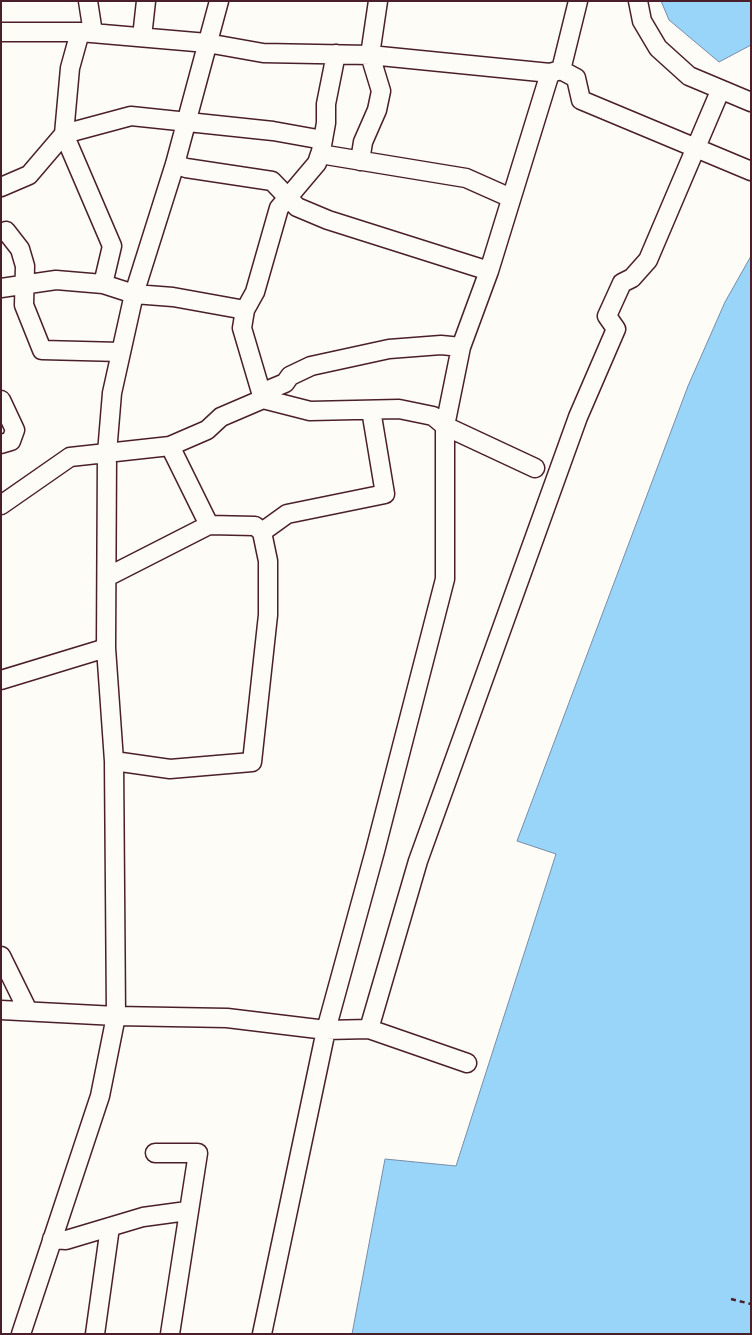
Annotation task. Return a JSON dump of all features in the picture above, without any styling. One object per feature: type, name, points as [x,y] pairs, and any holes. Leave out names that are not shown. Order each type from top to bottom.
[{"type":"street","points":[[88,1],[86,33],[70,68],[64,134],[112,246],[102,284]]},
{"type":"street","points":[[142,37],[146,1]]},
{"type":"street","points":[[21,1334],[100,1096],[116,1016],[114,761],[106,648],[107,453],[112,393],[134,294],[174,164],[219,1]]},
{"type":"street","points":[[360,160],[363,142],[377,110],[381,91],[370,55],[378,1]]},
{"type":"street","points":[[262,1334],[291,1186],[326,1030],[375,851],[445,579],[445,426],[461,347],[489,271],[511,198],[578,1]]},
{"type":"street","points":[[638,1],[642,21],[658,48],[689,76],[720,91],[751,102]]},
{"type":"street","points":[[1,32],[86,33],[207,43],[262,53],[370,55],[555,71],[576,78],[580,100],[751,172]]},
{"type":"street","points":[[262,397],[242,328],[245,310],[255,292],[279,208],[317,163],[322,147],[326,123],[326,104],[336,54]]},
{"type":"street","points":[[369,1029],[418,861],[578,417],[616,328],[607,316],[622,283],[632,278],[648,260],[720,91]]},
{"type":"street","points":[[1,187],[29,175],[64,134],[131,116],[186,121],[322,147],[360,160],[466,178],[511,198]]},
{"type":"street","points":[[174,164],[186,168],[272,181],[297,207],[328,220],[489,271]]},
{"type":"street","points":[[6,231],[20,249],[25,266],[24,305],[42,350],[121,352]]},
{"type":"street","points":[[1,288],[56,280],[102,284],[134,294],[173,297],[245,310]]},
{"type":"street","points":[[1,505],[70,457],[170,446],[207,430],[221,417],[262,397],[284,383],[290,376],[311,366],[389,349],[441,345],[461,347]]},
{"type":"street","points":[[262,397],[310,411],[399,409],[434,416],[445,426],[535,468]]},
{"type":"street","points":[[1,400],[15,430],[11,441],[1,444]]},
{"type":"street","points":[[262,532],[287,514],[385,494],[371,410]]},
{"type":"street","points":[[170,446],[208,525]]},
{"type":"street","points":[[107,577],[208,525],[255,526],[262,532],[268,561],[268,615],[252,762],[170,769],[114,761]]},
{"type":"street","points":[[1,680],[106,648]]},
{"type":"street","points":[[1,956],[28,1011]]},
{"type":"street","points":[[1,1010],[116,1016],[227,1018],[326,1030],[369,1029],[467,1063]]},
{"type":"street","points":[[155,1153],[198,1153],[187,1211],[170,1334]]},
{"type":"street","points":[[52,1239],[66,1240],[143,1217],[187,1211]]},
{"type":"street","points":[[95,1334],[110,1227]]},
{"type":"path","points":[[731,1299],[751,1304]]},
{"type":"water","points":[[661,1],[751,1],[751,45],[719,62],[669,20]]},
{"type":"water","points":[[751,256],[751,1334],[352,1334],[385,1159],[456,1166],[556,854],[517,841],[688,386],[725,302]]}]
